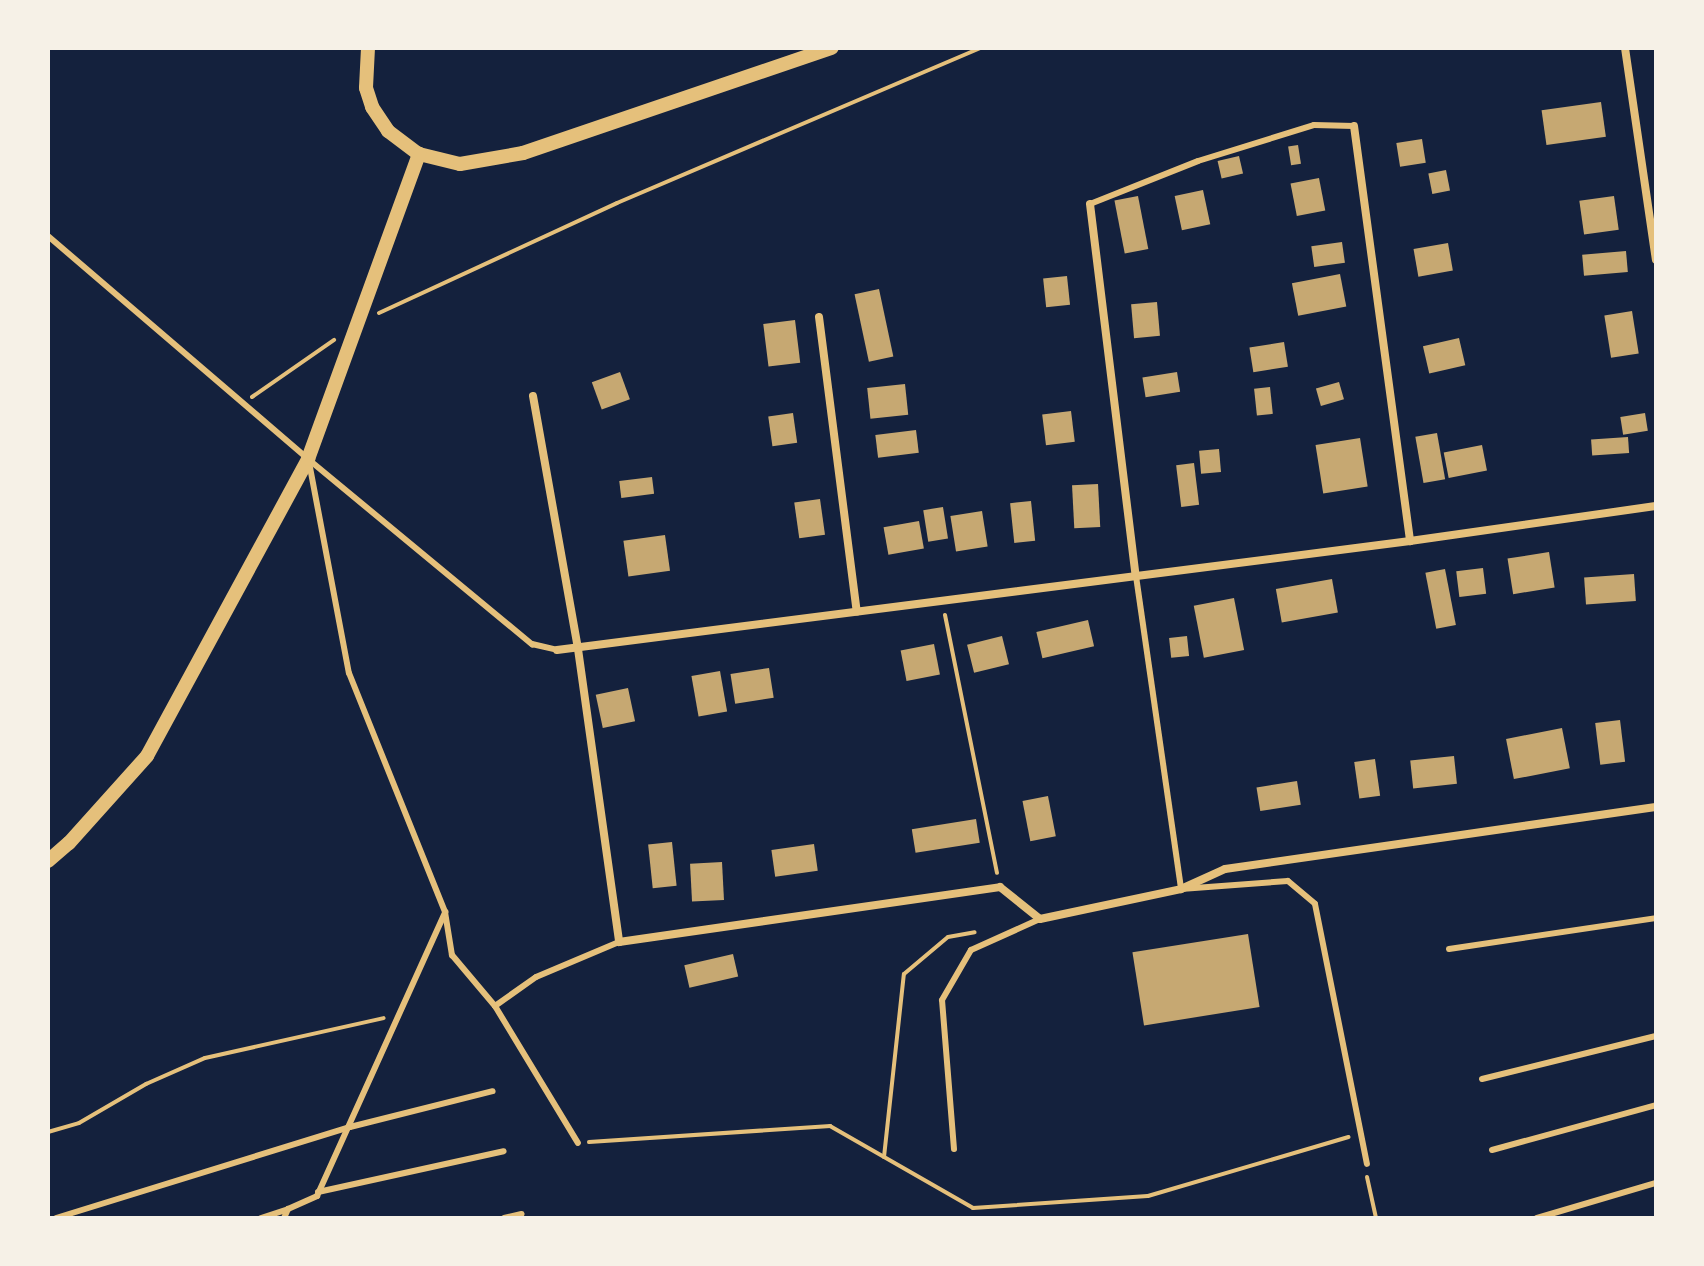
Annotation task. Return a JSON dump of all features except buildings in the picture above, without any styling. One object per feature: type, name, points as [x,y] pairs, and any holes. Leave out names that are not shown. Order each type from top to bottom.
[{"type":"street","points":[[368,48],[366,88],[372,107],[388,131],[419,154],[460,164],[494,161],[832,48]]},
{"type":"street","points":[[1625,48],[1656,260]]},
{"type":"street","points":[[1354,126],[1410,541]]},
{"type":"street","points":[[48,861],[69,843],[147,756],[308,459],[419,154]]},
{"type":"street","points":[[1090,204],[1136,576]]},
{"type":"street","points":[[819,317],[857,612]]},
{"type":"street","points":[[533,396],[578,649],[619,942],[1000,887],[1040,919],[1181,889],[1225,869],[1656,807]]},
{"type":"street","points":[[557,650],[1410,541],[1656,506]]},
{"type":"lane","points":[[1090,204],[1198,161],[1314,125],[1354,126]]},
{"type":"lane","points":[[48,236],[308,459],[532,644],[557,650]]},
{"type":"lane","points":[[308,459],[349,673],[445,912],[452,955],[495,1006],[578,1143]]},
{"type":"lane","points":[[1136,576],[1181,889],[1288,881],[1315,904],[1367,1164]]},
{"type":"lane","points":[[261,1218],[317,1196],[445,912]]},
{"type":"lane","points":[[1449,949],[1656,918]]},
{"type":"lane","points":[[954,1149],[942,1000],[971,950],[1040,919]]},
{"type":"lane","points":[[495,1006],[536,977],[619,942]]},
{"type":"lane","points":[[1482,1079],[1656,1036]]},
{"type":"lane","points":[[56,1218],[350,1127],[493,1091]]},
{"type":"lane","points":[[1492,1150],[1656,1105]]},
{"type":"lane","points":[[318,1192],[504,1151]]},
{"type":"lane","points":[[1537,1218],[1656,1183]]},
{"type":"lane","points":[[284,1218],[288,1209]]},
{"type":"lane","points":[[504,1218],[522,1214]]},
{"type":"path","points":[[360,322],[617,203],[980,48]]},
{"type":"path","points":[[243,403],[334,340]]},
{"type":"path","points":[[943,601],[1000,887]]},
{"type":"path","points":[[48,1132],[79,1123],[146,1084],[205,1058],[399,1014]]},
{"type":"path","points":[[578,1143],[830,1126],[973,1208],[1148,1196],[1361,1134]]},
{"type":"path","points":[[1367,1164],[1365,1168],[1376,1218]]}]
